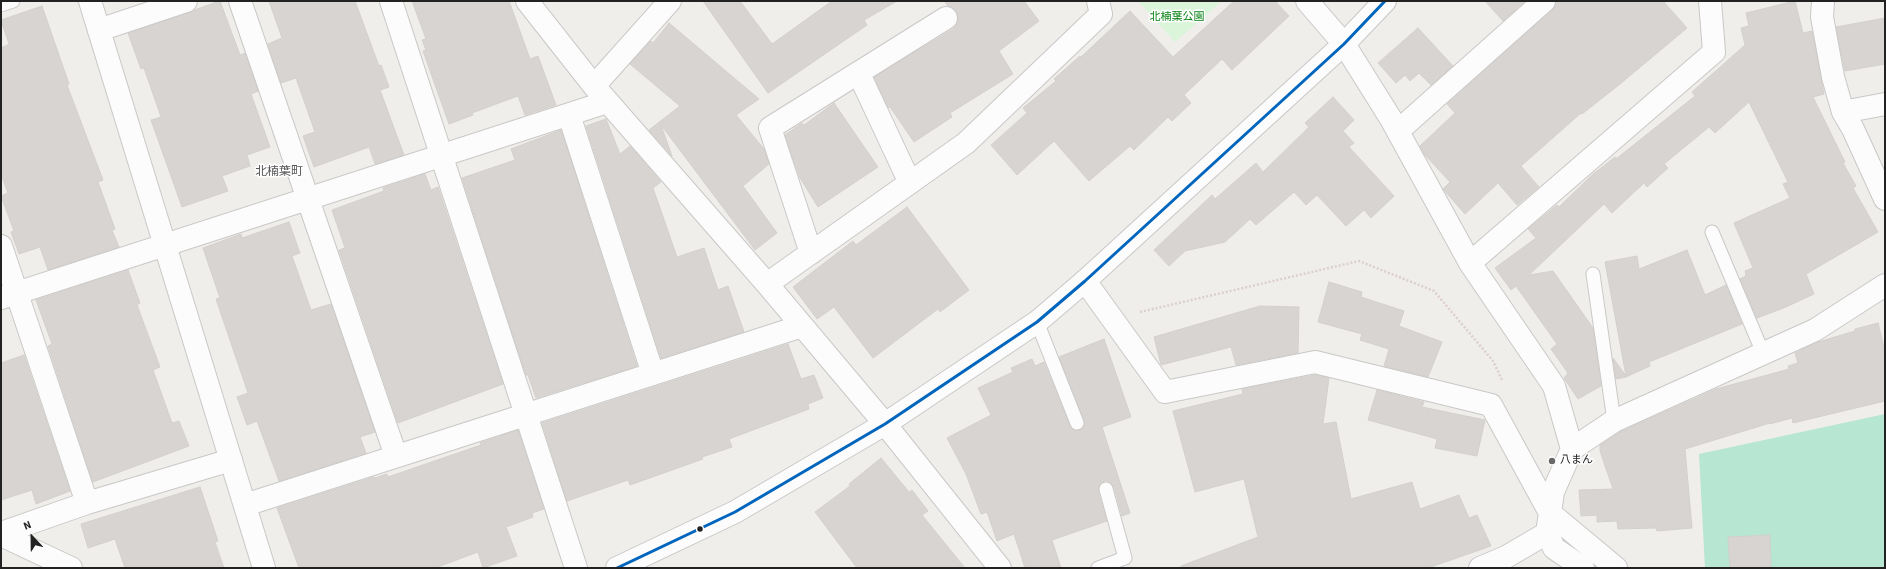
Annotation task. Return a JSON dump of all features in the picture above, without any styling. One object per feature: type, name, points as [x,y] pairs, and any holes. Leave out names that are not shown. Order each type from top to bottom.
[{"type":"street","points":[[90,1],[264,568]]},
{"type":"street","points":[[99,30],[186,1]]},
{"type":"street","points":[[240,1],[396,456]]},
{"type":"street","points":[[391,1],[576,568]]},
{"type":"street","points":[[527,1],[600,94],[767,284],[885,424],[1000,568]]},
{"type":"street","points":[[9,296],[569,115],[600,94],[670,1]]},
{"type":"street","points":[[767,284],[966,143],[1101,14],[1098,1]]},
{"type":"street","points":[[1307,1],[1344,44],[1398,130],[1470,263],[1554,386],[1572,449]]},
{"type":"street","points":[[617,568],[735,512],[885,424],[1037,322],[1085,281],[1344,44],[1385,1]]},
{"type":"street","points":[[1398,130],[1544,1]]},
{"type":"street","points":[[1470,263],[1714,52],[1710,1]]},
{"type":"street","points":[[1823,1],[1823,25],[1833,77],[1843,112],[1853,129],[1885,199]]},
{"type":"street","points":[[811,253],[770,128],[946,18]]},
{"type":"street","points":[[858,74],[910,183]]},
{"type":"street","points":[[1843,112],[1885,104]]},
{"type":"street","points":[[569,115],[653,374]]},
{"type":"street","points":[[1,246],[9,296],[87,503]]},
{"type":"street","points":[[1085,281],[1165,392],[1315,362],[1491,405],[1548,523],[1554,548],[1583,568]]},
{"type":"street","points":[[1480,568],[1506,557],[1548,523],[1553,492],[1572,449],[1614,421],[1815,330],[1885,285]]},
{"type":"street","points":[[245,504],[802,326]]},
{"type":"street","points":[[1,534],[87,503],[231,460]]},
{"type":"street","points":[[1548,523],[1616,568]]},
{"type":"street","points":[[1,534],[71,568]]},
{"type":"lane","points":[[1,5],[13,1]]},
{"type":"lane","points":[[1712,232],[1763,353]]},
{"type":"lane","points":[[1594,274],[1614,421]]},
{"type":"lane","points":[[1037,322],[1076,423]]},
{"type":"lane","points":[[1098,568],[1125,558],[1106,489]]},
{"type":"path","points":[[1112,319],[1359,261],[1434,291],[1493,361],[1502,382]]},
{"type":"green space","name":"北楠葉公園","points":[[1138,1],[1222,1],[1175,42]]},
{"type":"green space","points":[[1885,414],[1885,568],[1705,568],[1699,454]]},
{"type":"building","points":[[220,1],[240,55],[245,53],[258,91],[251,94],[270,147],[247,155],[250,166],[222,176],[228,191],[182,207],[151,120],[161,117],[144,68],[141,69],[128,33]]},
{"type":"building","points":[[269,1],[355,1],[379,66],[381,65],[389,87],[380,90],[404,155],[375,164],[369,147],[314,167],[303,136],[315,132],[296,78],[281,83],[268,44],[282,38]]},
{"type":"building","points":[[412,1],[509,1],[530,59],[538,56],[556,105],[525,115],[518,96],[472,113],[473,115],[449,124],[423,51],[426,50],[422,40],[426,39]]},
{"type":"building","points":[[703,1],[740,1],[772,44],[832,1],[897,1],[864,20],[867,25],[768,93]]},
{"type":"building","points":[[944,1],[1024,1],[1039,21],[999,51],[1013,74],[950,113],[952,117],[914,142],[890,107],[889,108],[887,105],[874,77],[953,29],[957,24],[957,12],[952,7],[948,6]]},
{"type":"building","points":[[1234,1],[1275,1],[1289,16],[1232,70],[1222,59],[1184,95],[1191,103],[1172,121],[1168,117],[1134,150],[1130,146],[1089,181],[1054,141],[1017,175],[991,145],[1027,113],[1023,108],[1056,81],[1054,79],[1080,56],[1081,57],[1130,11],[1173,57]]},
{"type":"building","points":[[1485,1],[1525,1],[1503,21]]},
{"type":"building","points":[[1556,1],[1663,1],[1687,28],[1620,84],[1582,114],[1581,113],[1521,166],[1539,187],[1517,205],[1498,183],[1465,214],[1443,189],[1450,182],[1425,155],[1420,146],[1455,113],[1447,104],[1552,10]]},
{"type":"building","points":[[1795,1],[1803,33],[1812,31],[1824,94],[1813,97],[1845,162],[1843,163],[1856,186],[1853,188],[1878,232],[1806,274],[1814,294],[1757,318],[1740,279],[1746,276],[1745,271],[1753,268],[1734,223],[1790,198],[1783,184],[1788,182],[1749,102],[1715,133],[1709,127],[1664,164],[1668,168],[1647,187],[1644,183],[1612,213],[1604,204],[1529,275],[1553,271],[1593,328],[1601,386],[1578,399],[1564,378],[1568,373],[1551,349],[1557,344],[1516,286],[1511,290],[1495,268],[1536,238],[1528,229],[1557,205],[1559,207],[1592,175],[1615,157],[1616,159],[1695,96],[1692,92],[1745,45],[1741,28],[1749,26],[1746,13]]},
{"type":"building","points":[[42,6],[69,84],[67,85],[103,180],[98,182],[115,229],[112,230],[119,247],[48,270],[40,247],[19,254],[11,232],[14,231],[1,196],[8,193],[1,174],[1,48],[9,44],[1,20]]},
{"type":"building","points":[[1885,18],[1885,64],[1845,71],[1836,27]]},
{"type":"building","points":[[669,23],[759,99],[736,115],[764,149],[769,164],[743,186],[777,233],[755,250],[661,125],[672,156],[649,130],[680,106],[630,64],[651,41],[653,43]]},
{"type":"building","points":[[1418,28],[1453,66],[1431,85],[1419,73],[1410,81],[1405,75],[1396,83],[1378,63]]},
{"type":"building","points":[[1333,97],[1354,120],[1343,131],[1354,143],[1349,147],[1394,196],[1371,218],[1364,210],[1346,226],[1317,195],[1306,205],[1294,192],[1256,225],[1250,219],[1225,242],[1185,251],[1169,266],[1154,250],[1212,195],[1215,199],[1256,163],[1263,172],[1309,127],[1305,123]]},
{"type":"building","points":[[834,103],[878,167],[818,207],[800,178],[785,135],[802,123],[804,125]]},
{"type":"building","points":[[606,119],[620,154],[630,146],[661,182],[653,188],[677,257],[704,248],[718,290],[728,286],[744,332],[661,358],[586,126]]},
{"type":"building","points":[[561,130],[637,366],[536,398],[528,375],[526,375],[462,178],[515,160],[511,149]]},
{"type":"building","points":[[425,174],[431,190],[438,187],[503,384],[398,423],[339,250],[345,248],[332,210],[384,191],[383,188]]},
{"type":"building","points":[[907,207],[969,290],[940,312],[938,309],[873,358],[834,307],[817,319],[793,287],[853,241],[856,245]]},
{"type":"building","points":[[289,222],[300,253],[292,256],[311,310],[331,304],[375,432],[360,437],[366,453],[279,481],[257,421],[247,425],[237,397],[248,393],[216,299],[220,298],[203,248],[241,234],[242,238]]},
{"type":"building","points":[[1687,250],[1705,295],[1726,285],[1742,324],[1649,362],[1650,366],[1626,377],[1616,379],[1613,358],[1626,376],[1605,262],[1637,256],[1639,269]]},
{"type":"building","points":[[128,270],[140,303],[137,305],[160,367],[153,370],[172,423],[179,421],[189,446],[93,482],[48,346],[52,344],[36,300]]},
{"type":"building","points":[[1329,282],[1362,292],[1361,297],[1404,311],[1399,326],[1442,342],[1428,377],[1384,366],[1389,349],[1360,340],[1362,334],[1318,322]]},
{"type":"building","points":[[1260,306],[1299,307],[1298,353],[1236,365],[1231,347],[1161,365],[1154,337]]},
{"type":"building","points":[[1878,323],[1885,351],[1885,401],[1793,423],[1792,418],[1770,423],[1685,449],[1692,528],[1657,531],[1656,528],[1618,529],[1617,521],[1597,522],[1597,515],[1581,516],[1579,490],[1613,489],[1600,451],[1600,445],[1620,432],[1716,389],[1789,369],[1788,366],[1798,363],[1795,353],[1818,342],[1855,331],[1855,329]]},
{"type":"building","points":[[1104,339],[1131,417],[1102,427],[1130,513],[1122,516],[1114,487],[1108,481],[1104,481],[1100,484],[1098,491],[1107,521],[1052,540],[1061,568],[1025,568],[1014,534],[997,541],[987,512],[981,514],[966,474],[947,438],[991,415],[978,388],[1013,372],[1011,368],[1032,359],[1035,366],[1044,362],[1070,426],[1075,431],[1080,430],[1085,425],[1084,420],[1059,357]]},
{"type":"building","points":[[788,344],[801,379],[814,375],[823,398],[808,404],[809,409],[729,439],[732,447],[702,457],[703,459],[630,485],[628,480],[567,501],[542,423]]},
{"type":"building","points":[[24,355],[70,491],[36,504],[32,490],[1,500],[1,363]]},
{"type":"building","points":[[1315,375],[1329,378],[1323,424],[1336,422],[1351,499],[1412,482],[1420,509],[1459,495],[1469,518],[1477,515],[1491,546],[1428,568],[1182,568],[1181,566],[1258,537],[1244,479],[1195,492],[1173,411],[1243,394],[1242,389]]},
{"type":"building","points":[[1377,390],[1424,402],[1422,407],[1485,420],[1477,456],[1435,448],[1437,439],[1368,420]]},
{"type":"building","points":[[518,430],[544,509],[532,513],[533,517],[506,527],[517,556],[483,568],[478,552],[435,568],[299,568],[277,508],[374,477],[387,474],[388,477],[481,445],[480,443]]},
{"type":"building","points":[[881,458],[909,492],[912,490],[928,511],[922,515],[965,568],[857,568],[815,512],[850,486],[849,484]]},
{"type":"building","points":[[200,487],[218,541],[215,542],[224,568],[125,568],[115,539],[88,548],[81,524]]},
{"type":"building","points":[[1770,535],[1771,568],[1730,568],[1728,537]]},
{"type":"transit line","points":[[617,568],[735,512],[885,424],[1037,322],[1085,281],[1344,44],[1385,1]]},
{"type":"place","name":"八まん","points":[[1552,461]]},
{"type":"district","name":"北楠葉町","points":[[279,172]]}]
